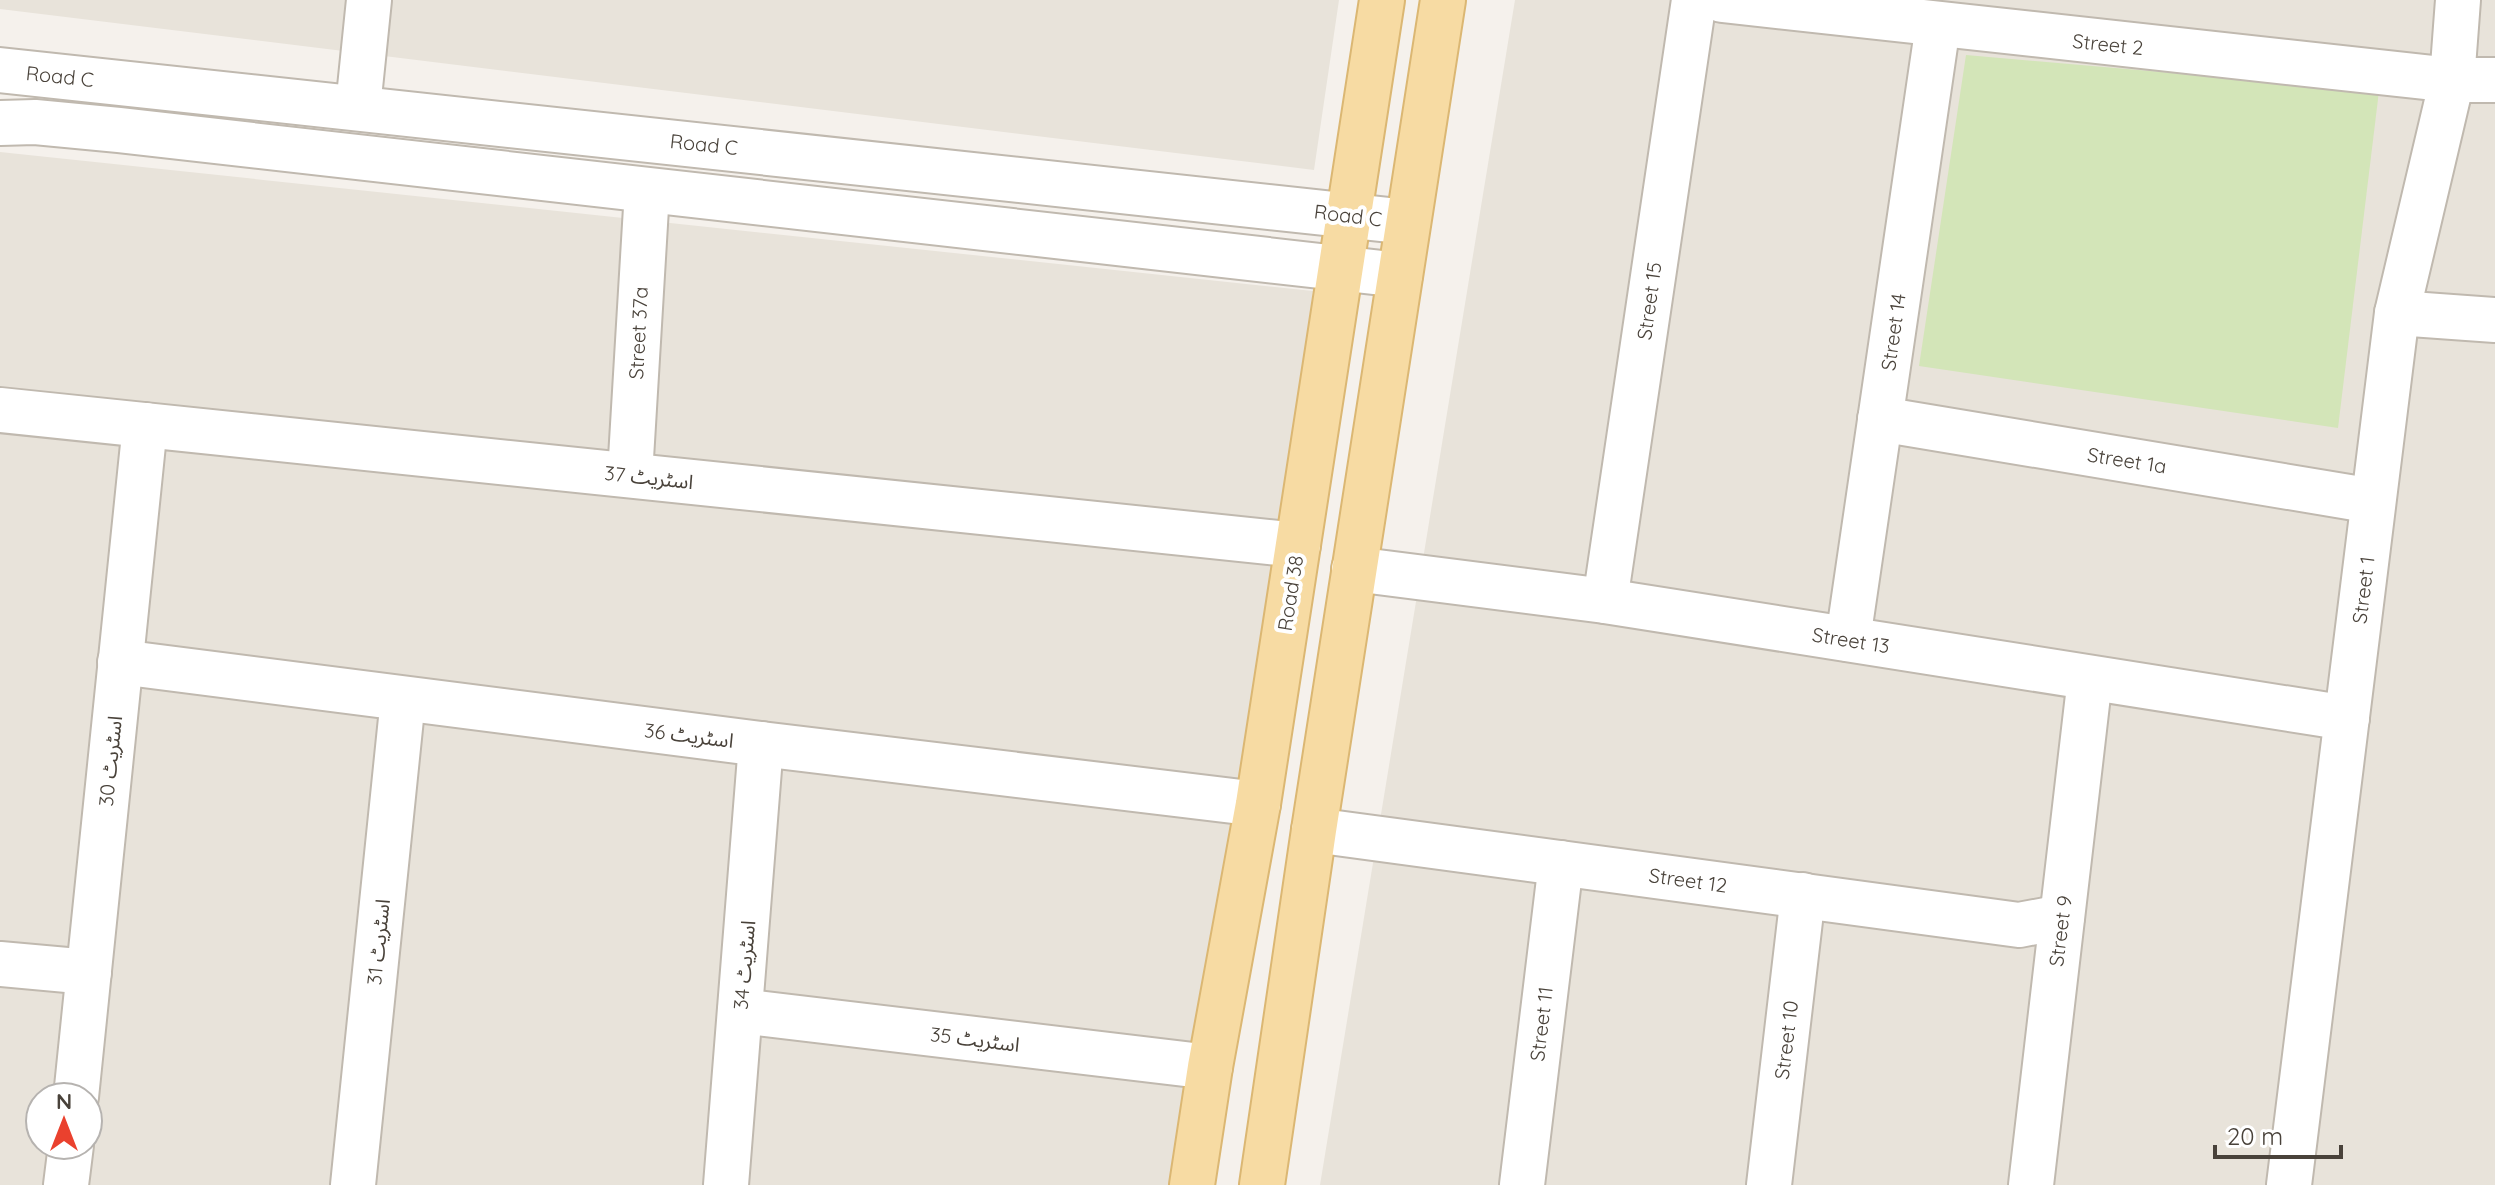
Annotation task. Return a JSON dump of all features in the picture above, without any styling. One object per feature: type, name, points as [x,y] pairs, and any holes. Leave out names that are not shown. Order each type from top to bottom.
[{"type":"main road","name":"Road 38","points":[[1192,1185],[1210,1067],[1258,804],[1382,0]]},
{"type":"main road","points":[[1262,1185],[1443,0]]},
{"type":"street","points":[[358,107],[369,0]]},
{"type":"street","name":"Street 15","points":[[1605,601],[1694,0]]},
{"type":"street","name":"Street 2","points":[[1722,0],[2452,80],[2495,80]]},
{"type":"street","name":"Street 1","points":[[2289,1185],[2397,313],[2452,80],[2458,0]]},
{"type":"street","name":"Street 14","points":[[1848,639],[1938,25]]},
{"type":"street","name":"Road C","points":[[0,70],[1408,222]]},
{"type":"street","points":[[0,123],[35,122],[119,130],[1400,275]]},
{"type":"street","name":"Street 37a","points":[[630,475],[647,191]]},
{"type":"street","points":[[2397,313],[2495,320]]},
{"type":"street","name":"اسٹریٹ 37","points":[[0,410],[1298,545]]},
{"type":"street","name":"Street 1a","points":[[1880,419],[2373,501]]},
{"type":"street","name":"اسٹریٹ 30","points":[[78,1081],[145,425]]},
{"type":"street","name":"Street 13","points":[[1354,569],[1605,601],[2347,718]]},
{"type":"street","name":"اسٹریٹ 36","points":[[120,662],[1258,804]]},
{"type":"street","name":"Street 9","points":[[2031,1185],[2090,678]]},
{"type":"street","name":"اسٹریٹ 31","points":[[353,1185],[403,699]]},
{"type":"street","name":"اسٹریٹ 34","points":[[726,1185],[761,744]]},
{"type":"street","name":"Street 12","points":[[1314,830],[2019,925],[2062,917]]},
{"type":"street","name":"Street 11","points":[[1522,1185],[1561,863]]},
{"type":"street","name":"Street 10","points":[[1769,1185],[1803,895]]},
{"type":"street","points":[[0,964],[89,972]]},
{"type":"street","name":"اسٹریٹ 35","points":[[740,1011],[1210,1067]]},
{"type":"street","points":[[66,1185],[69,1161]]},
{"type":"shaded area","points":[[0,0],[1339,0],[1314,170],[0,9]]},
{"type":"shaded area","points":[[1515,0],[2495,0],[2495,1185],[1320,1185]]},
{"type":"shaded area","points":[[0,152],[1313,291],[1196,1185],[0,1185]]},
{"type":"green space","points":[[1966,55],[2379,91],[2338,428],[1919,366]]}]
